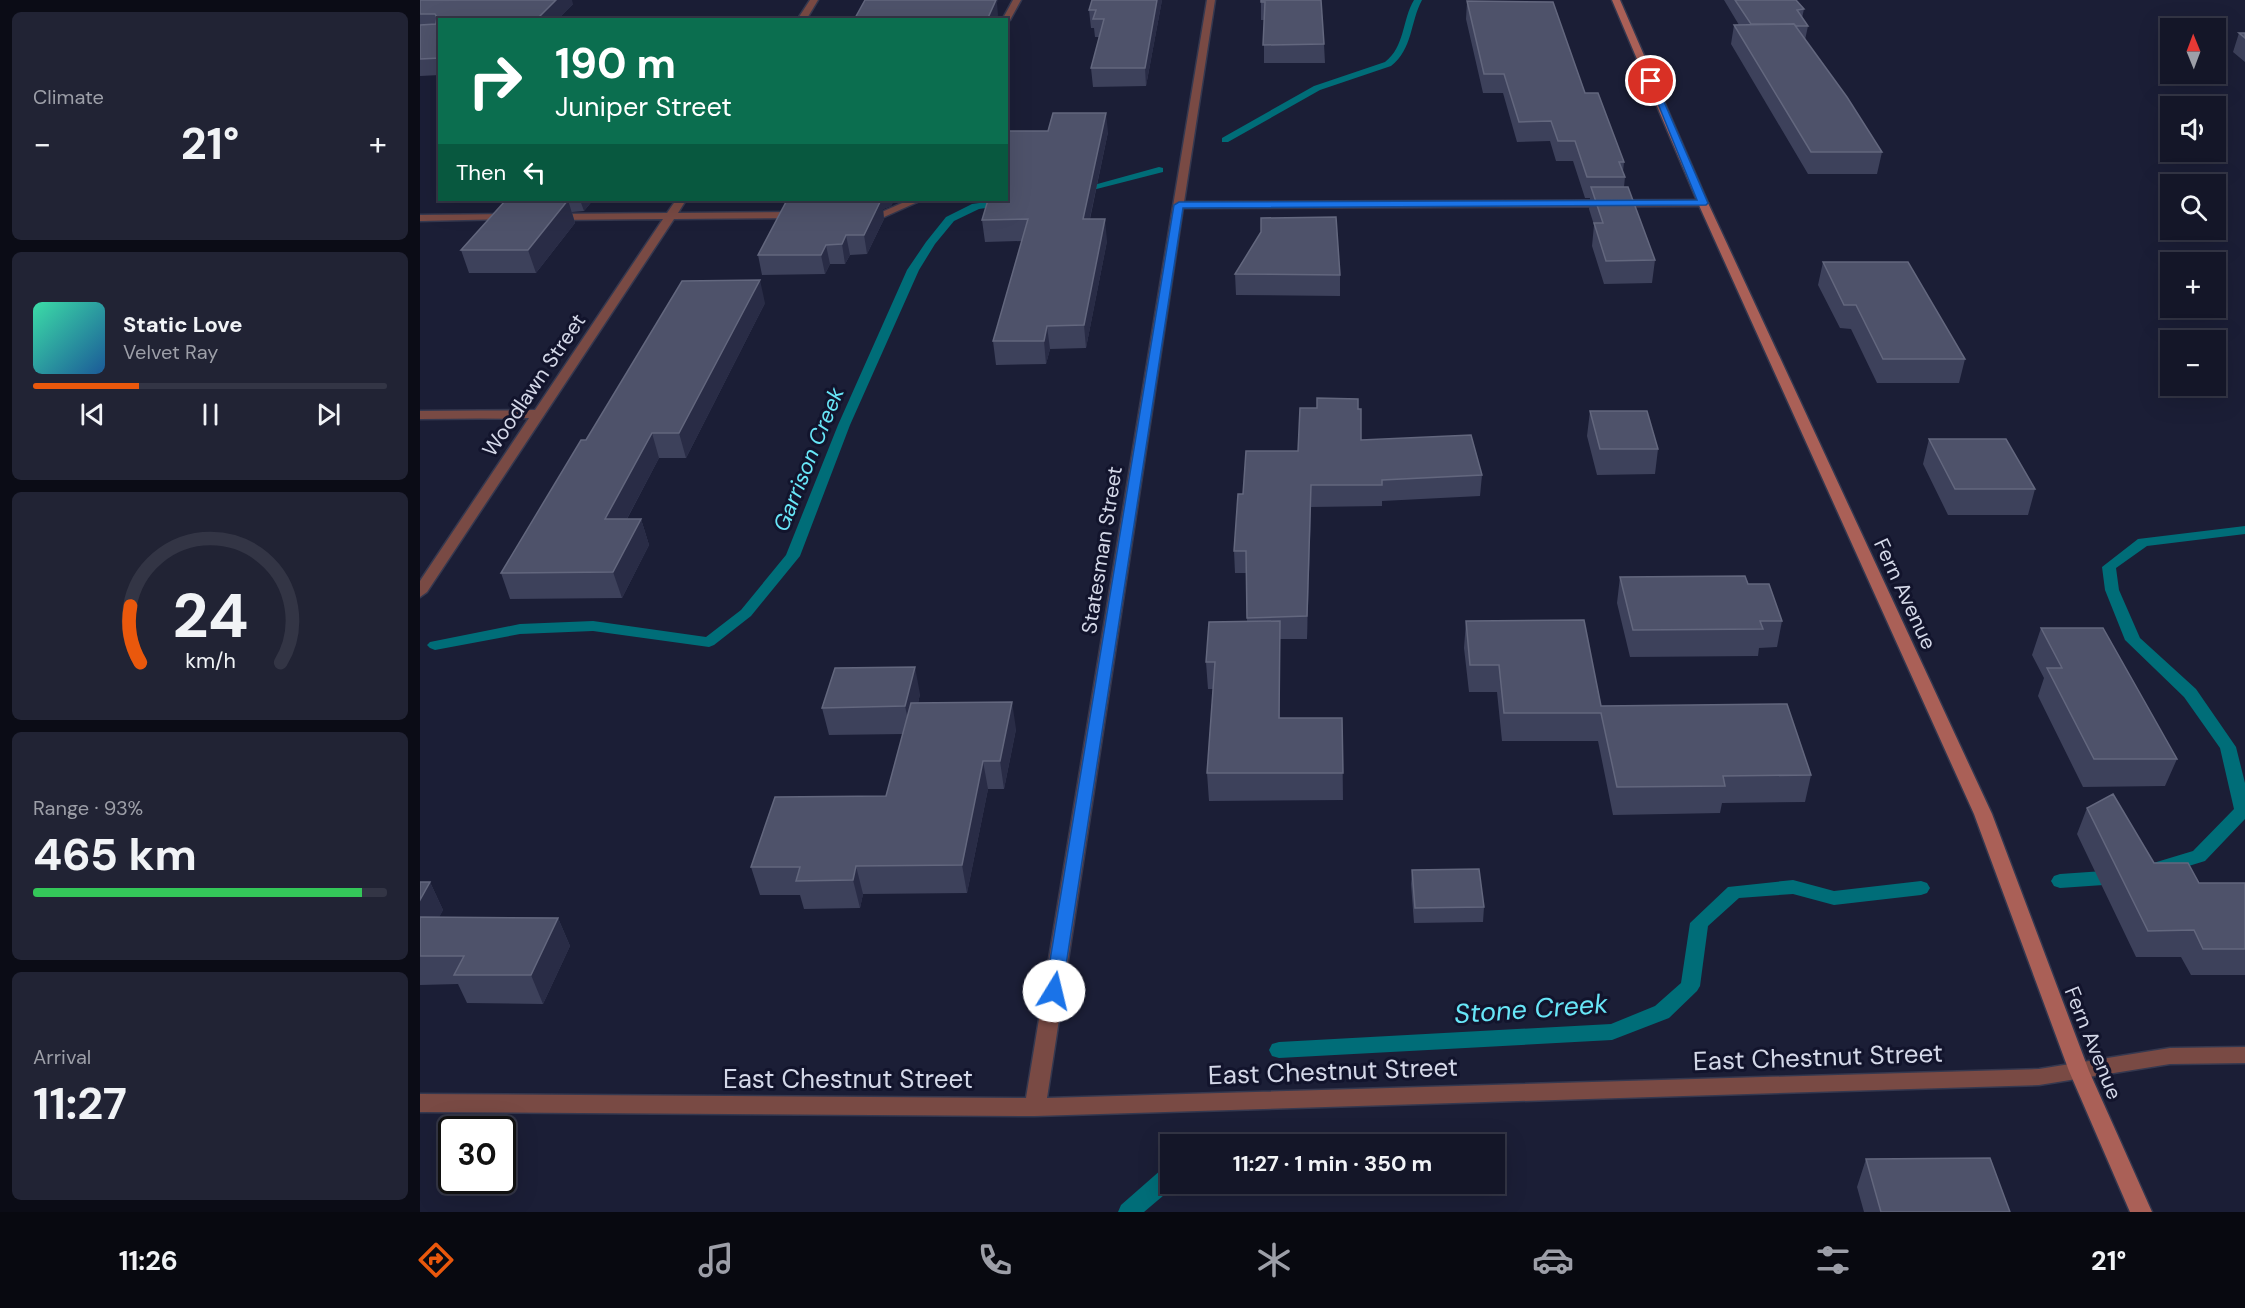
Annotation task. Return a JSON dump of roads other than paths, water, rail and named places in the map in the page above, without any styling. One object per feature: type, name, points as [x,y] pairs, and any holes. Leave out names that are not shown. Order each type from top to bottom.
[{"type":"main road","name":"Fern Avenue","points":[[1616,0],[1703,203],[1983,814],[2079,1071],[2141,1212]]},
{"type":"street","points":[[802,18],[814,0]]},
{"type":"street","points":[[1007,18],[1017,0]]},
{"type":"street","name":"Statesman Street","points":[[1035,1107],[1212,0]]},
{"type":"street","name":"Woodlawn Street","points":[[420,592],[680,201]]},
{"type":"street","points":[[874,215],[914,201]]},
{"type":"street","points":[[1179,205],[1703,203]]},
{"type":"street","points":[[539,217],[810,215]]},
{"type":"street","points":[[420,218],[527,217]]},
{"type":"street","points":[[420,415],[538,414]]},
{"type":"street","name":"East Chestnut Street","points":[[420,1103],[1035,1107],[2039,1077],[2121,1062],[2170,1056],[2245,1055]]},
{"type":"waterway","name":"Garrison Creek","points":[[1225,140],[1270,112],[1317,88],[1388,64],[1403,46],[1414,6],[1418,0]]},
{"type":"waterway","name":"Garrison Creek","points":[[1077,191],[1159,170]]},
{"type":"waterway","name":"Garrison Creek","points":[[435,645],[520,629],[593,626],[709,642],[746,613],[793,556],[844,425],[913,270],[931,242],[950,219],[976,206],[1006,202]]},
{"type":"waterway","name":"Stone Creek","points":[[2156,869],[2199,856],[2243,810],[2228,747],[2190,693],[2133,640],[2112,590],[2109,567],[2143,542],[2245,530]]},
{"type":"waterway","name":"Stone Creek","points":[[2060,881],[2118,877]]},
{"type":"waterway","name":"Stone Creek","points":[[1279,1050],[1612,1032],[1662,1012],[1690,986],[1699,923],[1734,892],[1793,887],[1834,898],[1921,888]]},
{"type":"waterway","name":"Stone Creek","points":[[1129,1212],[1160,1185]]}]
